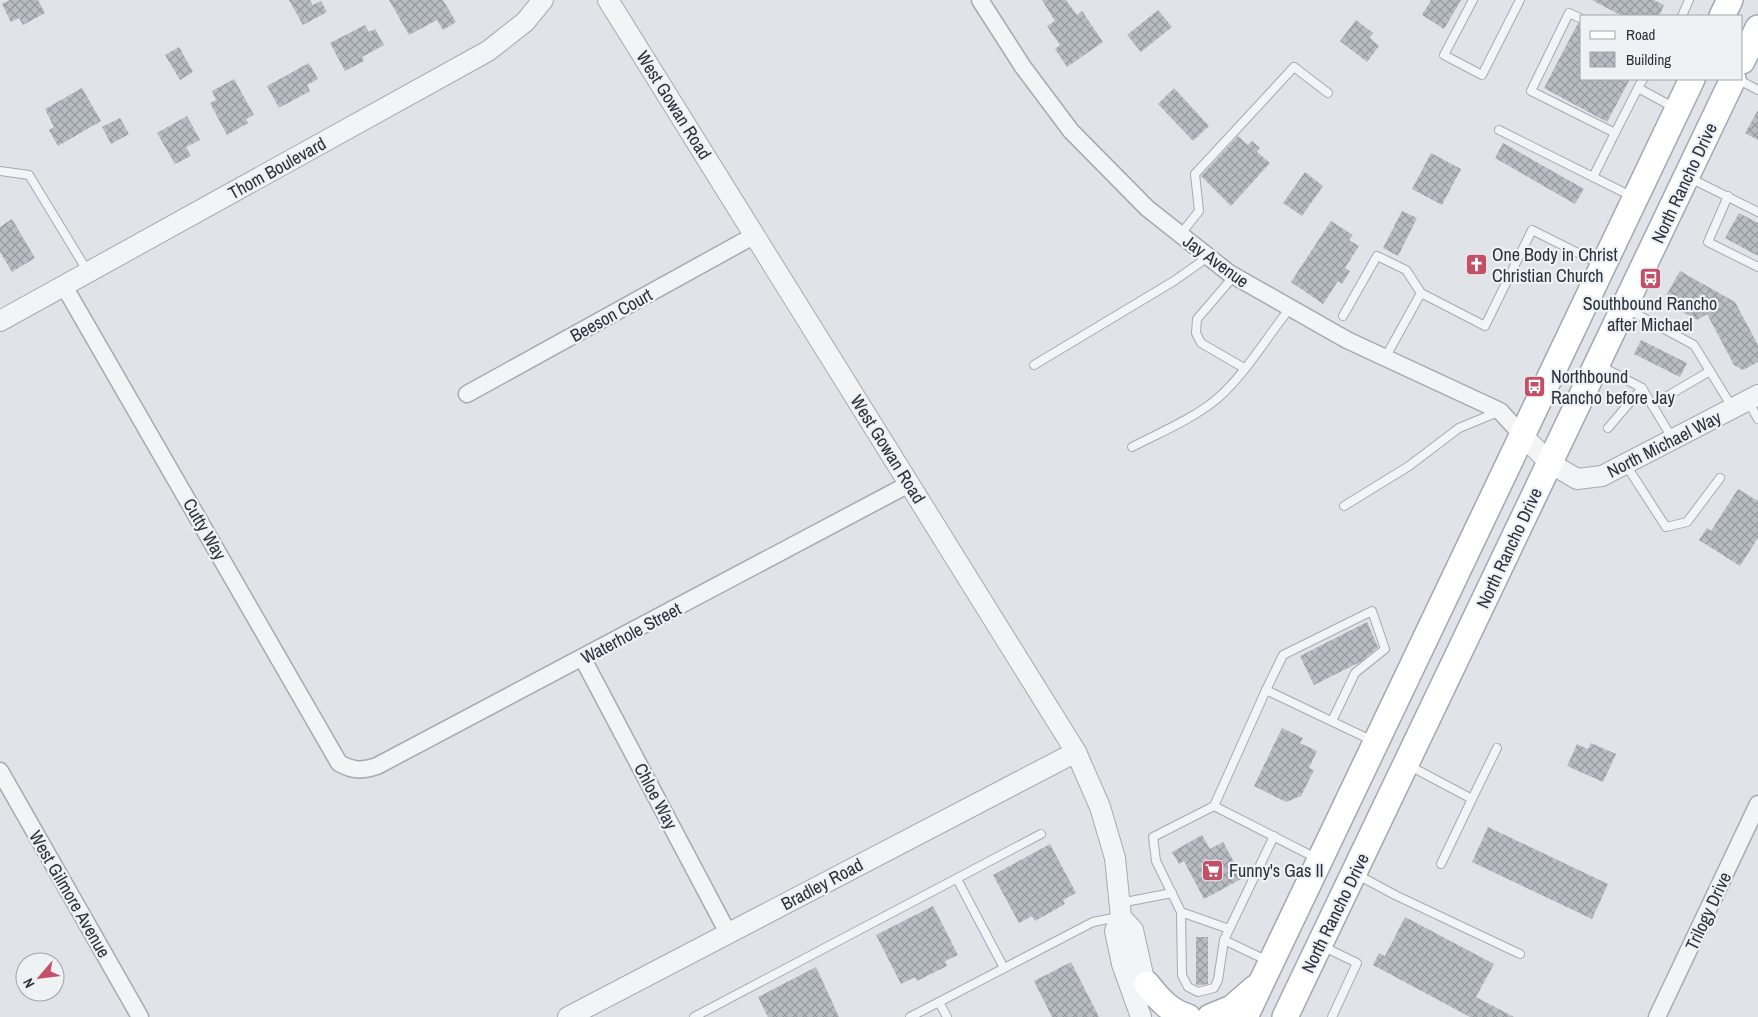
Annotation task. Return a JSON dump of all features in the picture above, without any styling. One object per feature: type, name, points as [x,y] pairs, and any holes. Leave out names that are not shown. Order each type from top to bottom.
[{"type":"main road","points":[[1722,15],[1730,0]]},
{"type":"main road","points":[[1743,59],[1758,28]]},
{"type":"main road","name":"North Rancho Drive","points":[[1245,1017],[1692,80]]},
{"type":"main road","name":"North Rancho Drive","points":[[1285,1017],[1733,80]]},
{"type":"main road","points":[[1210,1017],[1232,1008],[1265,972]]},
{"type":"main road","points":[[1147,984],[1163,1003],[1176,1013],[1188,1017]]},
{"type":"street","name":"Thom Boulevard","points":[[0,321],[488,51],[525,22],[543,0]]},
{"type":"street","name":"West Gowan Road","points":[[608,0],[1076,752],[1100,807],[1115,858],[1120,910],[1115,931],[1122,964],[1141,1017]]},
{"type":"street","name":"Jay Avenue","points":[[980,0],[1023,67],[1070,131],[1147,208],[1180,235],[1234,276],[1347,340],[1500,411],[1522,435]]},
{"type":"street","name":"Beeson Court","points":[[467,394],[755,235]]},
{"type":"street","name":"Cutty Way","points":[[64,286],[339,763],[350,770]]},
{"type":"street","name":"North Michael Way","points":[[1522,435],[1550,463],[1577,479],[1602,476],[1746,402]]},
{"type":"street","name":"Waterhole Street","points":[[350,770],[364,770],[377,766],[583,659],[909,484]]},
{"type":"street","name":"Chloe Way","points":[[583,659],[728,933]]},
{"type":"street","name":"Bradley Road","points":[[568,1017],[1076,752]]},
{"type":"street","name":"West Gilmore Avenue","points":[[0,771],[140,1017]]},
{"type":"street","name":"Trilogy Drive","points":[[1657,1017],[1758,804]]},
{"type":"street","name":"West Gowan Road","points":[[1120,910],[1133,930],[1147,984],[1165,1017]]},
{"type":"lane","points":[[1473,0],[1444,55],[1482,75],[1520,0]]},
{"type":"lane","points":[[1682,15],[1689,0]]},
{"type":"lane","points":[[1580,18],[1569,13],[1532,91],[1615,133]]},
{"type":"lane","points":[[1180,235],[1199,211],[1195,174],[1294,67],[1328,93]]},
{"type":"lane","points":[[1593,177],[1642,80]]},
{"type":"lane","points":[[1739,80],[1758,90]]},
{"type":"lane","points":[[1638,88],[1677,109]]},
{"type":"lane","points":[[1499,130],[1635,198]]},
{"type":"lane","points":[[0,171],[29,176],[88,272]]},
{"type":"lane","points":[[1687,177],[1758,212]]},
{"type":"lane","points":[[1728,196],[1708,242],[1758,267]]},
{"type":"lane","points":[[1343,316],[1378,256],[1406,270],[1421,293],[1485,326],[1532,230],[1602,265]]},
{"type":"lane","points":[[1034,366],[1208,257]]},
{"type":"lane","points":[[1234,276],[1197,319],[1196,333],[1201,343],[1244,368]]},
{"type":"lane","points":[[1385,358],[1421,293]]},
{"type":"lane","points":[[1132,447],[1194,415],[1218,398],[1244,368],[1290,308]]},
{"type":"lane","points":[[1625,308],[1694,345],[1710,371],[1746,402],[1758,419]]},
{"type":"lane","points":[[1598,364],[1642,388],[1673,440]]},
{"type":"lane","points":[[1652,405],[1710,371]]},
{"type":"lane","points":[[1608,428],[1642,388]]},
{"type":"lane","points":[[1344,506],[1409,466],[1459,428],[1500,411]]},
{"type":"lane","points":[[1626,464],[1666,527],[1687,522],[1720,478]]},
{"type":"lane","points":[[1274,836],[1224,940],[1218,980],[1214,988],[1198,992],[1188,987],[1182,975],[1182,912],[1156,861],[1153,837],[1214,806],[1283,655],[1372,610],[1385,649],[1355,674],[1332,722]]},
{"type":"lane","points":[[1266,690],[1375,742]]},
{"type":"lane","points":[[1441,864],[1497,748]]},
{"type":"lane","points":[[1406,764],[1472,798]]},
{"type":"lane","points":[[1214,806],[1320,860]]},
{"type":"lane","points":[[694,1017],[1041,834]]},
{"type":"lane","points":[[1354,872],[1396,895],[1520,954]]},
{"type":"lane","points":[[957,879],[1004,968]]},
{"type":"lane","points":[[910,1017],[1093,922],[1120,910],[1172,893]]},
{"type":"lane","points":[[1182,912],[1229,929]]},
{"type":"lane","points":[[1224,940],[1265,972]]},
{"type":"lane","points":[[1319,945],[1357,963],[1332,1017]]},
{"type":"lane","points":[[939,1002],[947,1017]]},
{"type":"building","points":[[10,0],[38,0],[45,13],[23,25],[19,18],[11,22],[2,4]]},
{"type":"building","points":[[289,0],[310,0],[313,5],[321,1],[327,12],[303,25]]},
{"type":"building","points":[[389,0],[443,0],[456,22],[443,30],[437,20],[409,35]]},
{"type":"building","points":[[1042,0],[1066,0],[1077,15],[1082,11],[1103,42],[1067,67],[1055,49],[1060,45],[1047,26],[1055,21]]},
{"type":"building","points":[[1431,0],[1461,0],[1444,29],[1422,15]]},
{"type":"building","points":[[1592,0],[1654,0],[1664,5],[1659,15],[1620,15]]},
{"type":"building","points":[[1158,10],[1172,27],[1141,52],[1127,35]]},
{"type":"building","points":[[1356,20],[1373,33],[1370,38],[1379,46],[1367,62],[1340,41]]},
{"type":"building","points":[[1578,23],[1580,24],[1580,80],[1629,80],[1607,122],[1544,88]]},
{"type":"building","points":[[365,25],[369,32],[375,29],[384,45],[362,57],[364,61],[345,71],[330,43]]},
{"type":"building","points":[[179,47],[193,72],[180,80],[165,55]]},
{"type":"building","points":[[309,63],[318,79],[307,85],[310,91],[279,108],[267,86]]},
{"type":"building","points":[[234,79],[254,115],[246,119],[248,123],[227,135],[210,103],[216,100],[212,91]]},
{"type":"building","points":[[82,88],[101,121],[58,146],[49,130],[54,127],[45,109]]},
{"type":"building","points":[[1174,88],[1209,126],[1193,141],[1158,104]]},
{"type":"building","points":[[1758,110],[1758,140],[1745,133]]},
{"type":"building","points":[[187,116],[200,140],[186,147],[191,156],[175,164],[157,133]]},
{"type":"building","points":[[120,118],[129,134],[111,144],[102,127]]},
{"type":"building","points":[[1238,136],[1248,145],[1252,141],[1260,148],[1257,152],[1270,163],[1231,206],[1201,176]]},
{"type":"building","points":[[1503,143],[1584,189],[1575,204],[1495,158]]},
{"type":"building","points":[[1431,153],[1461,169],[1442,205],[1412,189]]},
{"type":"building","points":[[1305,172],[1323,186],[1302,216],[1283,203]]},
{"type":"building","points":[[1402,211],[1417,218],[1398,256],[1383,248]]},
{"type":"building","points":[[1739,213],[1758,223],[1758,256],[1725,238]]},
{"type":"building","points":[[12,219],[35,258],[12,272],[0,252],[0,227]]},
{"type":"building","points":[[1331,221],[1353,235],[1349,240],[1359,246],[1345,268],[1350,271],[1342,284],[1338,281],[1323,304],[1291,282]]},
{"type":"building","points":[[1680,271],[1735,302],[1758,345],[1758,362],[1743,370],[1734,365],[1707,314],[1697,320],[1672,306],[1666,296]]},
{"type":"building","points":[[1641,340],[1687,363],[1680,377],[1634,354]]},
{"type":"building","points":[[1738,489],[1758,501],[1758,538],[1740,566],[1699,540],[1707,528],[1711,531]]},
{"type":"building","points":[[1367,622],[1378,647],[1362,661],[1314,685],[1300,656]]},
{"type":"building","points":[[1282,728],[1303,738],[1300,743],[1317,751],[1309,768],[1314,770],[1301,796],[1286,802],[1254,786]]},
{"type":"building","points":[[1591,743],[1616,754],[1603,782],[1567,766],[1577,744],[1588,749]]},
{"type":"building","points":[[1488,827],[1608,884],[1592,919],[1472,862]]},
{"type":"building","points":[[1202,835],[1210,849],[1223,842],[1243,878],[1204,899],[1184,861],[1179,864],[1172,852]]},
{"type":"building","points":[[1050,844],[1076,893],[1063,900],[1065,904],[1035,921],[1032,916],[1019,923],[993,875]]},
{"type":"building","points":[[933,906],[958,955],[945,961],[947,966],[917,981],[915,977],[901,984],[876,935]]},
{"type":"building","points":[[1405,917],[1494,964],[1476,997],[1514,1017],[1470,1017],[1373,965],[1379,953],[1385,956]]},
{"type":"building","points":[[1196,937],[1208,937],[1208,984],[1196,985]]},
{"type":"building","points":[[1071,962],[1099,1017],[1052,1017],[1034,981]]},
{"type":"building","points":[[816,967],[839,1017],[768,1017],[758,997]]},
{"type":"place","name":"One Body in Christ Christian Church","points":[[1476,264]]},
{"type":"place","name":"Southbound Rancho after Michael","points":[[1650,278]]},
{"type":"place","name":"Northbound Rancho before Jay","points":[[1535,386]]},
{"type":"place","name":"Funny's Gas II","points":[[1213,870]]}]
